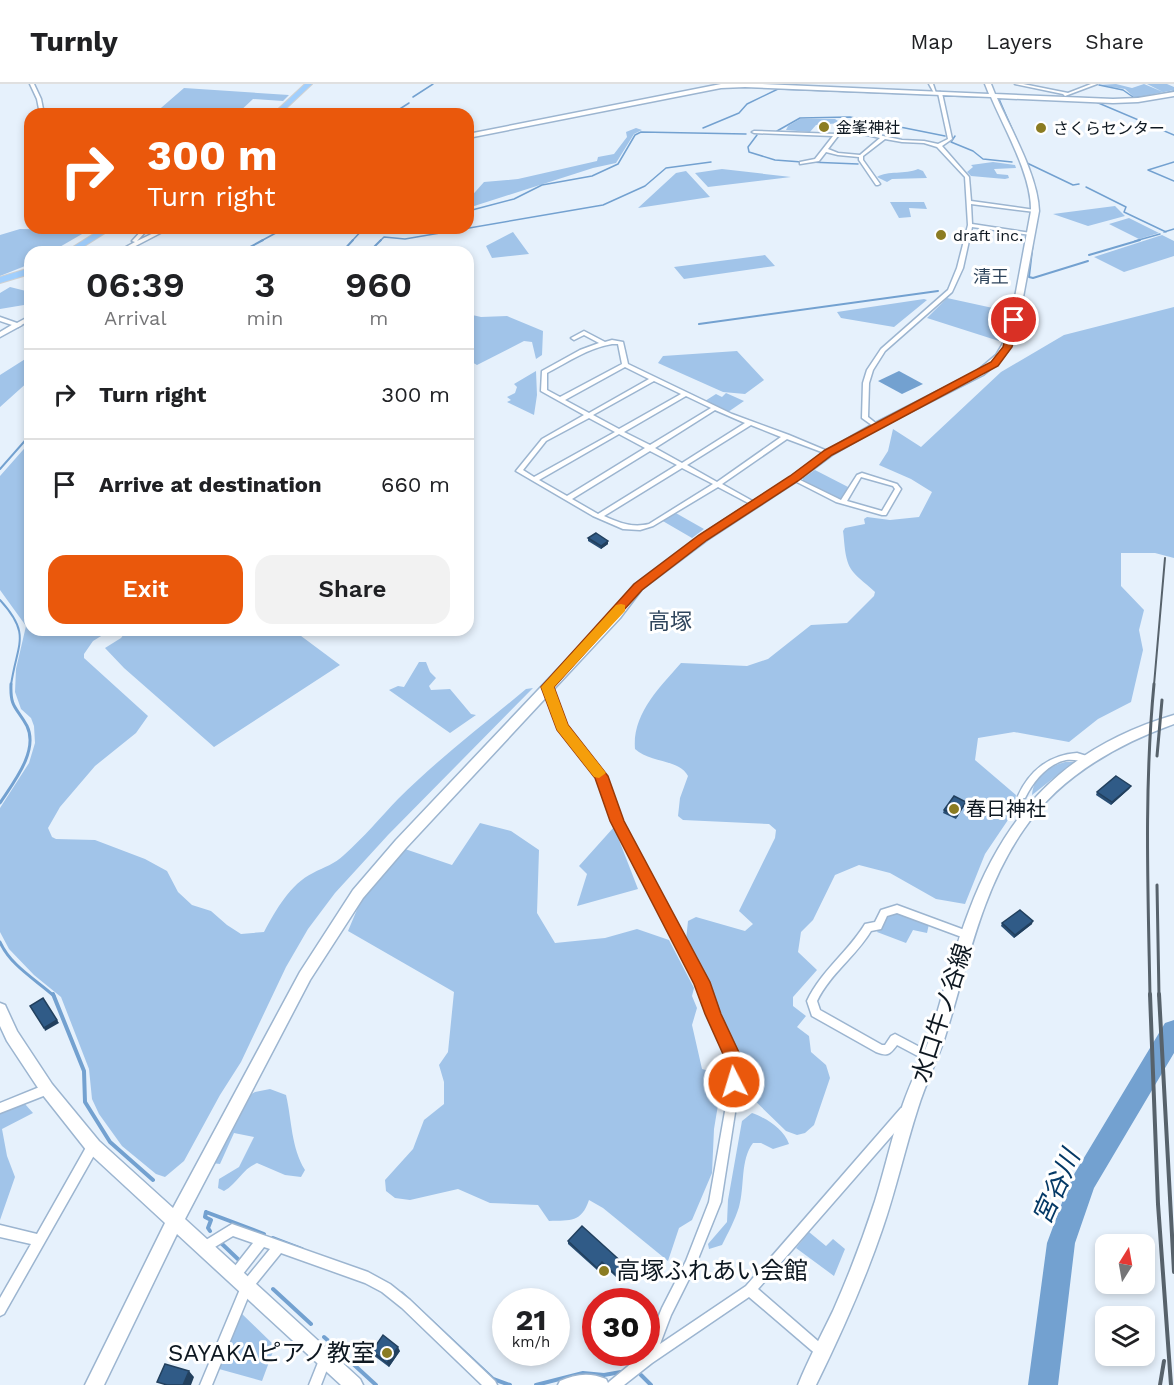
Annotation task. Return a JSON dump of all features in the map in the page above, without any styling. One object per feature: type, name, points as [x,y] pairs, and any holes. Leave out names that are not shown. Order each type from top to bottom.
[{"type":"main road","points":[[283,108],[309,84]]},
{"type":"main road","points":[[79,246],[99,234]]},
{"type":"main road","points":[[0,280],[24,273]]},
{"type":"street","points":[[32,84],[41,108]]},
{"type":"street","points":[[474,135],[730,84]]},
{"type":"street","points":[[721,86],[745,84],[1129,100],[1174,94]]},
{"type":"street","points":[[931,84],[938,93],[950,139],[939,146]]},
{"type":"street","points":[[94,1385],[175,1221],[305,976],[358,894],[401,844],[638,587],[703,538],[794,479],[829,453],[994,364],[1007,347],[1012,335],[1031,234],[1035,198],[1030,180],[988,84]]},
{"type":"street","points":[[1017,84],[1068,94]]},
{"type":"street","points":[[1054,98],[1095,84]]},
{"type":"street","points":[[754,132],[836,135],[850,130],[939,146],[967,177],[970,225],[960,268],[950,291],[883,350],[870,369],[866,383],[865,418],[876,426]]},
{"type":"street","points":[[802,163],[817,160],[836,135]]},
{"type":"street","points":[[825,150],[838,154],[861,156],[885,137]]},
{"type":"street","points":[[861,156],[861,160],[878,184]]},
{"type":"street","points":[[970,202],[1035,211]]},
{"type":"street","points":[[970,225],[1031,234]]},
{"type":"street","points":[[134,243],[142,234]]},
{"type":"street","points":[[129,246],[154,234]]},
{"type":"street","points":[[0,319],[18,325]]},
{"type":"street","points":[[0,335],[24,322]]},
{"type":"street","points":[[574,338],[584,333],[603,343]]},
{"type":"street","points":[[625,365],[621,343],[603,343],[544,372],[544,391],[754,504]]},
{"type":"street","points":[[625,365],[684,395],[829,453]]},
{"type":"street","points":[[560,400],[625,365]]},
{"type":"street","points":[[653,379],[544,440],[519,471],[567,499],[623,527],[640,528],[651,525],[718,484],[787,436]]},
{"type":"street","points":[[534,480],[684,395]]},
{"type":"street","points":[[567,499],[715,408]]},
{"type":"street","points":[[600,516],[750,423]]},
{"type":"street","points":[[794,479],[838,501],[884,513],[898,489],[895,485],[859,476],[844,501]]},
{"type":"street","points":[[547,687],[562,726],[601,776],[617,821],[702,982],[713,1014],[735,1063],[732,1100],[715,1202],[690,1265],[660,1328]]},
{"type":"street","name":"水口牛ノ谷線","points":[[807,1385],[823,1352],[882,1207],[911,1105],[929,1058],[967,935],[987,882],[1003,849],[1020,823],[1062,777],[1099,751],[1140,730],[1174,719]]},
{"type":"street","points":[[1022,796],[1026,783],[1040,769],[1072,756],[1087,759]]},
{"type":"street","points":[[929,1058],[895,1039],[887,1050],[880,1049],[816,1013],[812,1001],[816,990],[854,948],[868,927],[879,926],[884,913],[897,909],[967,935]]},
{"type":"street","points":[[0,1010],[12,1036],[47,1089],[93,1146],[205,1246],[354,1385]]},
{"type":"street","points":[[0,1108],[47,1089]]},
{"type":"street","points":[[660,1351],[750,1290],[911,1105]]},
{"type":"street","points":[[0,1310],[93,1146]]},
{"type":"street","points":[[205,1246],[232,1230],[368,1278],[386,1288],[406,1304],[491,1385]]},
{"type":"street","points":[[0,1231],[40,1241]]},
{"type":"street","points":[[206,1385],[241,1280],[261,1242]]},
{"type":"street","points":[[241,1280],[278,1248]]},
{"type":"street","points":[[750,1290],[823,1352]]},
{"type":"street","points":[[315,1385],[325,1358]]},
{"type":"street","points":[[614,1385],[639,1366]]},
{"type":"street","points":[[564,1385],[584,1380],[603,1385]]},
{"type":"shaded area","points":[[1116,84],[1132,88],[1144,84],[1163,92],[1147,84],[1167,84],[1174,87],[1174,90],[1135,98],[1125,89],[1098,85]]},
{"type":"shaded area","points":[[184,88],[289,95],[283,101],[253,99],[243,108],[161,108]]},
{"type":"shaded area","points":[[800,119],[835,119],[841,123],[816,125],[810,132],[786,130],[788,126]]},
{"type":"shaded area","points":[[636,128],[642,130],[634,134],[616,163],[593,168],[474,206],[474,193],[484,182],[518,179],[597,161],[598,157],[614,154],[627,137],[626,132]]},
{"type":"shaded area","points":[[993,162],[1015,165],[1016,168],[994,169],[997,174],[1008,175],[1009,178],[1005,179],[971,176],[967,172],[973,167],[971,165]]},
{"type":"shaded area","points":[[722,169],[791,177],[708,187],[695,173]]},
{"type":"shaded area","points":[[918,169],[923,171],[927,178],[892,179],[887,182],[877,177],[886,174]]},
{"type":"shaded area","points":[[686,171],[710,197],[638,208],[676,173]]},
{"type":"shaded area","points":[[890,202],[924,202],[927,209],[909,208],[911,217],[899,218]]},
{"type":"shaded area","points":[[1115,206],[1125,216],[1088,226],[1053,214]]},
{"type":"shaded area","points":[[1129,218],[1159,233],[1139,239],[1109,224]]},
{"type":"shaded area","points":[[20,229],[24,229],[24,234],[82,234],[61,246],[24,246],[24,266],[0,276],[0,235]]},
{"type":"shaded area","points":[[513,232],[529,254],[492,258],[486,246]]},
{"type":"shaded area","points":[[1162,235],[1174,241],[1174,256],[1124,272],[1094,257]]},
{"type":"shaded area","points":[[765,255],[775,266],[684,279],[674,267]]},
{"type":"shaded area","points":[[10,287],[24,290],[24,305],[0,309],[0,293]]},
{"type":"shaded area","points":[[947,298],[1002,310],[999,341],[927,318]]},
{"type":"shaded area","points":[[927,300],[894,327],[841,318],[837,312]]},
{"type":"shaded area","points":[[1174,307],[1174,558],[1155,553],[1121,553],[1121,586],[1144,610],[1139,630],[1143,650],[1131,702],[1098,719],[1069,742],[1014,732],[978,738],[975,760],[1016,795],[1012,814],[985,854],[965,904],[936,899],[890,873],[859,865],[835,875],[813,920],[801,932],[798,952],[817,970],[793,997],[793,1006],[806,1016],[797,1027],[809,1036],[811,1052],[826,1065],[830,1078],[814,1125],[805,1133],[797,1135],[786,1131],[750,1096],[743,1061],[686,940],[688,921],[696,917],[745,931],[753,924],[739,911],[775,838],[776,830],[769,824],[683,820],[678,816],[680,798],[688,776],[678,767],[648,757],[635,749],[635,736],[643,713],[656,692],[681,663],[747,666],[768,659],[811,625],[847,623],[874,596],[875,592],[856,575],[848,564],[843,531],[845,528],[865,524],[864,519],[867,517],[890,520],[919,517],[932,492],[911,479],[879,465],[888,451],[893,429],[921,447],[1001,372],[1064,335]]},
{"type":"shaded area","points":[[474,315],[507,316],[543,331],[542,355],[536,359],[532,342],[524,341],[477,365],[474,363]]},
{"type":"shaded area","points":[[737,351],[764,380],[745,394],[723,392],[658,363],[663,356]]},
{"type":"shaded area","points":[[24,360],[24,385],[0,407],[0,375]]},
{"type":"shaded area","points":[[536,371],[537,395],[534,415],[507,402],[511,400],[507,397],[515,393],[517,387],[514,384]]},
{"type":"shaded area","points":[[899,371],[923,384],[902,394],[878,381]]},
{"type":"shaded area","points":[[726,393],[744,401],[728,412],[705,401],[716,394],[722,397]]},
{"type":"shaded area","points":[[24,449],[24,623],[0,590],[0,476]]},
{"type":"shaded area","points":[[815,470],[850,488],[844,498],[836,498],[803,481],[803,478]]},
{"type":"shaded area","points":[[674,512],[704,529],[692,538],[661,520]]},
{"type":"shaded area","points":[[24,635],[101,636],[93,641],[84,654],[84,658],[148,716],[136,733],[95,766],[60,807],[48,828],[52,837],[95,840],[145,859],[167,871],[178,892],[192,905],[211,911],[241,934],[264,932],[279,907],[297,884],[341,858],[429,770],[526,689],[533,688],[388,835],[335,893],[308,929],[286,967],[241,1062],[184,1161],[165,1177],[156,1174],[122,1146],[99,1114],[92,1099],[89,1069],[61,997],[34,975],[9,949],[0,932],[0,808],[29,763],[35,743],[31,718],[21,709],[15,692],[16,669]]},
{"type":"shaded area","points":[[122,636],[301,636],[340,665],[214,747],[124,668],[105,648]]},
{"type":"shaded area","points":[[419,662],[426,662],[430,672],[436,678],[429,686],[431,690],[450,689],[471,714],[476,715],[450,733],[389,690],[398,686],[404,687]]},
{"type":"shaded area","points":[[1065,762],[1074,762],[1032,795],[1036,782],[1043,773]]},
{"type":"shaded area","points":[[480,823],[511,831],[539,850],[537,913],[555,943],[605,938],[637,929],[669,940],[694,988],[692,996],[697,1008],[692,1025],[702,1069],[723,1075],[714,1129],[712,1173],[692,1220],[679,1228],[668,1261],[603,1208],[589,1200],[582,1213],[574,1219],[549,1221],[538,1205],[490,1203],[458,1189],[410,1200],[395,1198],[386,1191],[385,1180],[413,1149],[424,1120],[444,1104],[444,1082],[439,1065],[448,1052],[454,992],[348,931],[361,900],[405,849],[452,865]]},
{"type":"shaded area","points":[[614,827],[638,889],[577,906],[587,874],[579,866]]},
{"type":"shaded area","points":[[897,911],[929,924],[927,933],[913,930],[906,943],[877,932],[887,915]]},
{"type":"shaded area","points":[[270,1089],[286,1095],[294,1143],[305,1170],[301,1177],[285,1175],[257,1163],[247,1169],[224,1191],[218,1188],[219,1179],[239,1167],[254,1137],[234,1133],[220,1164],[212,1163],[248,1096]]},
{"type":"shaded area","points":[[25,1104],[33,1113],[2,1129],[7,1156],[15,1177],[0,1220],[0,1114]]},
{"type":"shaded area","points":[[752,1113],[774,1125],[789,1144],[773,1149],[761,1143],[753,1143],[744,1165],[741,1199],[736,1217],[722,1245],[709,1249],[708,1244],[727,1222],[728,1200],[742,1121]]},
{"type":"shaded area","points":[[809,1232],[826,1246],[833,1239],[845,1249],[834,1276],[796,1248]]},
{"type":"shaded area","points":[[241,1313],[275,1346],[262,1381],[219,1369]]},
{"type":"building","points":[[596,533],[608,541],[601,546],[588,538]]},
{"type":"building","points":[[1116,776],[1131,786],[1112,802],[1097,792]]},
{"type":"building","name":"春日神社","points":[[954,796],[966,802],[957,816],[944,810]]},
{"type":"building","points":[[1020,910],[1033,921],[1015,935],[1002,923]]},
{"type":"building","points":[[43,998],[57,1020],[44,1028],[30,1006]]},
{"type":"building","name":"高塚ふれあい会館","points":[[582,1226],[625,1265],[616,1275],[602,1262],[597,1268],[568,1241]]},
{"type":"building","name":"SAYAKAピアノ教室","points":[[383,1335],[398,1347],[387,1363],[372,1351]]},
{"type":"building","points":[[165,1364],[189,1371],[183,1385],[167,1385],[157,1382]]},
{"type":"waterway","points":[[413,97],[433,84]]},
{"type":"waterway","points":[[1099,85],[1123,90],[1133,97]]},
{"type":"waterway","points":[[703,128],[739,113],[747,104],[778,89],[937,95]]},
{"type":"waterway","points":[[1157,95],[1174,91]]},
{"type":"waterway","points":[[944,96],[986,97]]},
{"type":"waterway","points":[[1071,97],[1087,98]]},
{"type":"waterway","points":[[1130,98],[1144,97]]},
{"type":"waterway","points":[[1003,98],[999,99],[1027,163],[1073,185],[1079,184]]},
{"type":"waterway","points":[[1106,99],[1123,99]]},
{"type":"waterway","points":[[1096,102],[1174,135]]},
{"type":"waterway","points":[[401,108],[409,103]]},
{"type":"waterway","points":[[777,131],[800,118],[850,117],[945,136]]},
{"type":"waterway","points":[[474,209],[514,199],[542,185],[592,176],[618,164],[635,135],[641,132],[746,134]]},
{"type":"waterway","points":[[757,135],[748,147],[749,152],[775,160],[802,162]]},
{"type":"waterway","points":[[955,136],[951,142],[973,151],[983,159],[1012,162]]},
{"type":"waterway","points":[[474,227],[603,205],[645,186],[666,168],[711,162]]},
{"type":"waterway","points":[[809,162],[858,164]]},
{"type":"waterway","points":[[1174,162],[1148,170],[1174,181]]},
{"type":"waterway","points":[[1086,187],[1126,207],[1124,212],[1165,232]]},
{"type":"waterway","points":[[1038,199],[1038,207]]},
{"type":"waterway","points":[[1165,232],[1174,229]]},
{"type":"waterway","points":[[261,241],[274,234]]},
{"type":"waterway","points":[[352,241],[358,234]]},
{"type":"waterway","points":[[375,246],[384,237],[405,239],[434,234]]},
{"type":"waterway","points":[[1135,241],[1160,234]]},
{"type":"waterway","points":[[252,246],[263,240]]},
{"type":"waterway","points":[[348,246],[353,240]]},
{"type":"waterway","points":[[1089,255],[1140,240]]},
{"type":"waterway","points":[[1033,242],[1029,277],[1033,278],[1088,261]]},
{"type":"waterway","points":[[699,324],[938,291]]},
{"type":"waterway","points":[[0,469],[24,442]]},
{"type":"waterway","points":[[0,600],[10,612],[19,631],[19,649],[11,685]]},
{"type":"waterway","points":[[0,803],[23,766],[30,746],[27,726],[13,703],[11,685]]},
{"type":"waterway","points":[[0,942],[10,958],[54,996]]},
{"type":"waterway","points":[[54,996],[84,1071],[85,1102],[110,1142],[153,1180]]},
{"type":"waterway","name":"宮谷川","points":[[1043,1385],[1061,1243],[1083,1181],[1174,1031]]},
{"type":"waterway","points":[[210,1231],[208,1228],[211,1220],[205,1217],[206,1212],[264,1234]]},
{"type":"waterway","points":[[273,1238],[302,1249]]},
{"type":"waterway","points":[[221,1243],[241,1262]]},
{"type":"waterway","points":[[273,1289],[311,1324]]},
{"type":"waterway","points":[[401,1293],[493,1379],[510,1385]]},
{"type":"waterway","points":[[324,1337],[340,1351]]},
{"type":"waterway","points":[[351,1362],[376,1385]]},
{"type":"waterway","points":[[536,1385],[583,1373],[604,1375],[621,1372]]},
{"type":"waterway","points":[[641,1375],[651,1385]]},
{"type":"railway","points":[[1154,685],[1165,558]]},
{"type":"railway","points":[[1150,996],[1148,801],[1154,684]]},
{"type":"railway","points":[[1157,756],[1162,700]]},
{"type":"railway","points":[[1157,885],[1159,996]]},
{"type":"railway","points":[[1150,994],[1158,1204],[1171,1385]]},
{"type":"railway","points":[[1159,994],[1174,1272]]},
{"type":"railway","points":[[1160,1385],[1164,1361]]},
{"type":"slow traffic","points":[[599,773],[562,726],[547,687],[621,608]]},
{"type":"place","name":"金峯神社","points":[[824,127]]},
{"type":"place","name":"さくらセンター","points":[[1041,128]]},
{"type":"place","name":"draft inc.","points":[[941,235]]},
{"type":"place","name":"春日神社","points":[[954,809]]},
{"type":"place","name":"高塚ふれあい会館","points":[[604,1271]]},
{"type":"place","name":"SAYAKAピアノ教室","points":[[387,1353]]},
{"type":"district","name":"清王","points":[[991,276]]},
{"type":"district","name":"高塚","points":[[670,621]]},
{"type":"route","points":[[734,1082],[735,1063],[713,1014],[702,982],[617,821],[601,776],[562,726],[547,687],[615,615],[638,587],[703,538],[794,479],[829,453],[994,364],[1007,347],[1012,335],[1014,320]]}]
